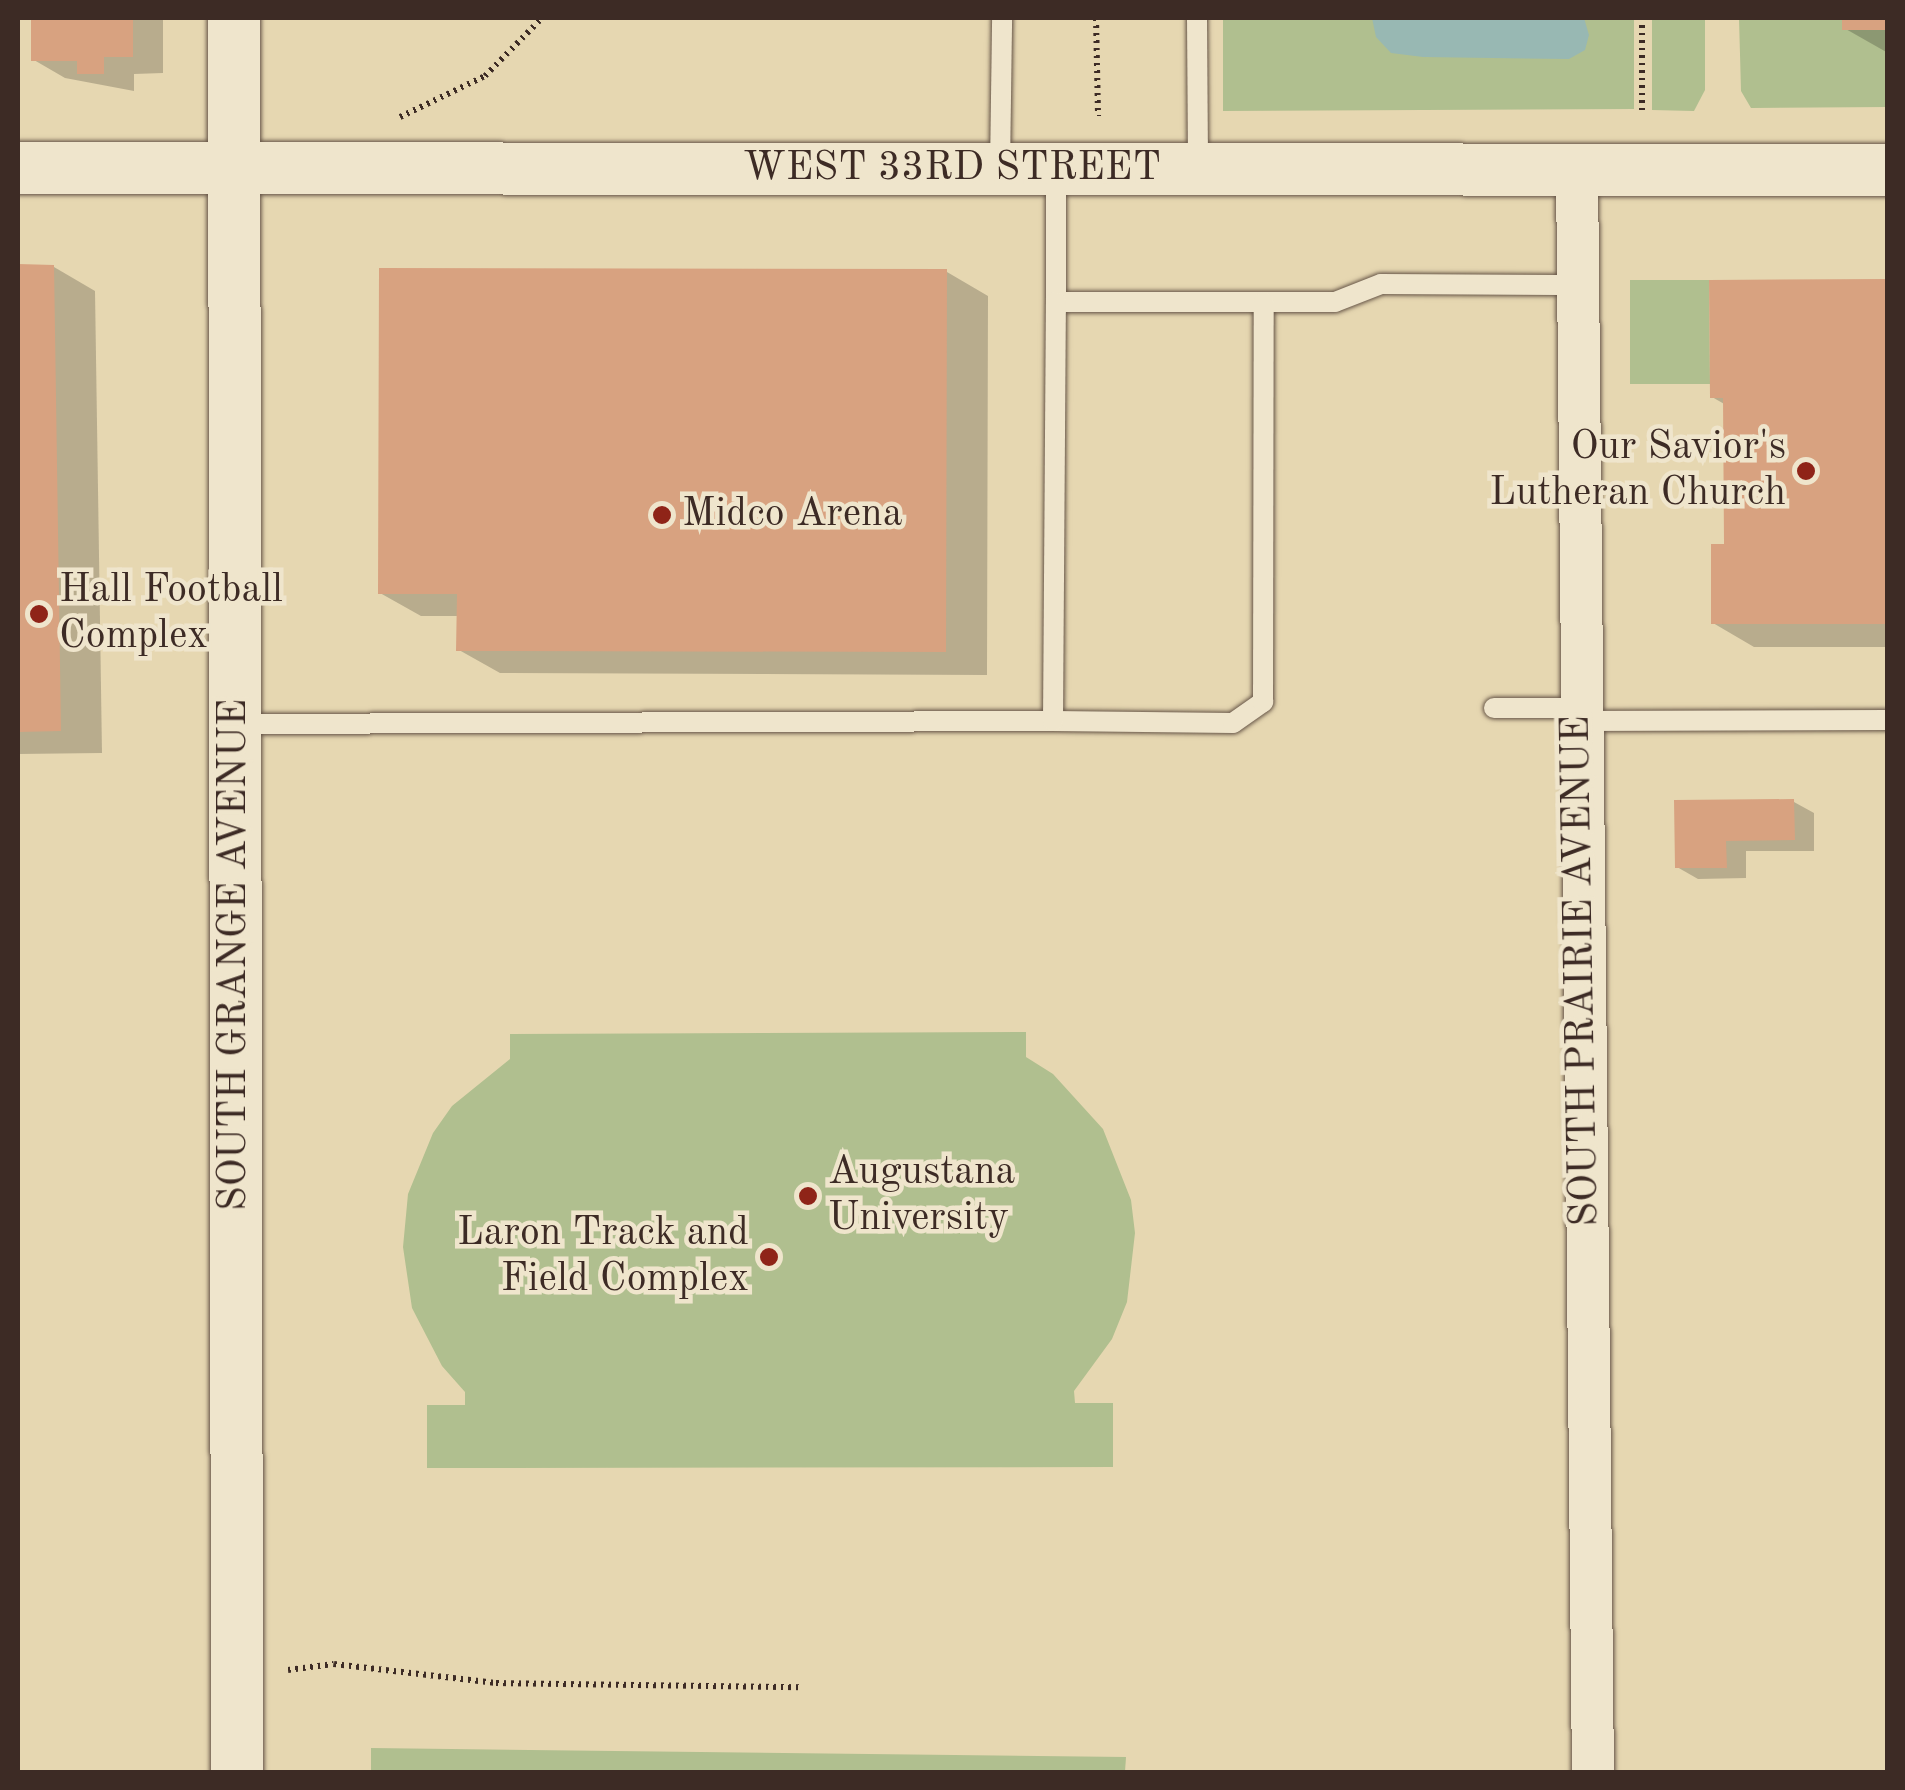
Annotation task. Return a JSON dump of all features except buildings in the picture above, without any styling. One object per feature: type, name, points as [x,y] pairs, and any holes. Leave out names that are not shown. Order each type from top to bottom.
[{"type":"street","name":"SOUTH GRANGE AVENUE","points":[[234,18],[236,1772]]},
{"type":"street","name":"WEST 33RD STREET","points":[[18,168],[1888,170]]},
{"type":"street","name":"SOUTH PRAIRIE AVENUE","points":[[1578,170],[1578,714],[1592,1772]]},
{"type":"lane","points":[[1000,169],[1002,18]]},
{"type":"lane","points":[[1197,18],[1198,169]]},
{"type":"lane","points":[[1053,721],[1056,169]]},
{"type":"lane","points":[[1056,302],[1335,302],[1380,284],[1578,284]]},
{"type":"lane","points":[[234,724],[1233,723],[1263,702],[1264,302]]},
{"type":"lane","points":[[1494,708],[1578,714],[1888,720]]},
{"type":"path","points":[[400,117],[486,76],[542,18]]},
{"type":"path","points":[[1096,18],[1098,116]]},
{"type":"path","points":[[1642,18],[1642,113]]},
{"type":"path","points":[[288,1670],[334,1664],[496,1682],[801,1687]]},
{"type":"green space","points":[[1223,18],[1634,18],[1634,109],[1223,111]]},
{"type":"green space","points":[[1652,18],[1705,18],[1705,90],[1694,111],[1652,110]]},
{"type":"green space","points":[[1739,18],[1842,18],[1843,30],[1887,30],[1887,107],[1751,108],[1741,91]]},
{"type":"green space","points":[[1630,280],[1709,280],[1710,384],[1630,384]]},
{"type":"green space","name":"Laron Track and Field Complex","points":[[1026,1032],[1026,1057],[1053,1074],[1103,1129],[1131,1200],[1135,1233],[1127,1302],[1112,1339],[1074,1391],[1075,1403],[1113,1403],[1113,1467],[427,1468],[427,1405],[465,1405],[465,1392],[442,1366],[412,1308],[403,1247],[408,1194],[433,1133],[452,1106],[510,1059],[510,1034]]},
{"type":"green space","points":[[371,1748],[1126,1757],[1125,1772],[371,1772]]},
{"type":"water","points":[[1372,18],[1584,18],[1589,35],[1585,50],[1569,59],[1423,57],[1391,53],[1376,37]]},
{"type":"place","name":"Our Savior's Lutheran Church","points":[[1806,471]]},
{"type":"place","name":"Midco Arena","points":[[662,515]]},
{"type":"place","name":"Hall Football Complex","points":[[39,614]]},
{"type":"place","name":"Augustana University","points":[[808,1196]]},
{"type":"place","name":"Laron Track and Field Complex","points":[[769,1257]]}]
